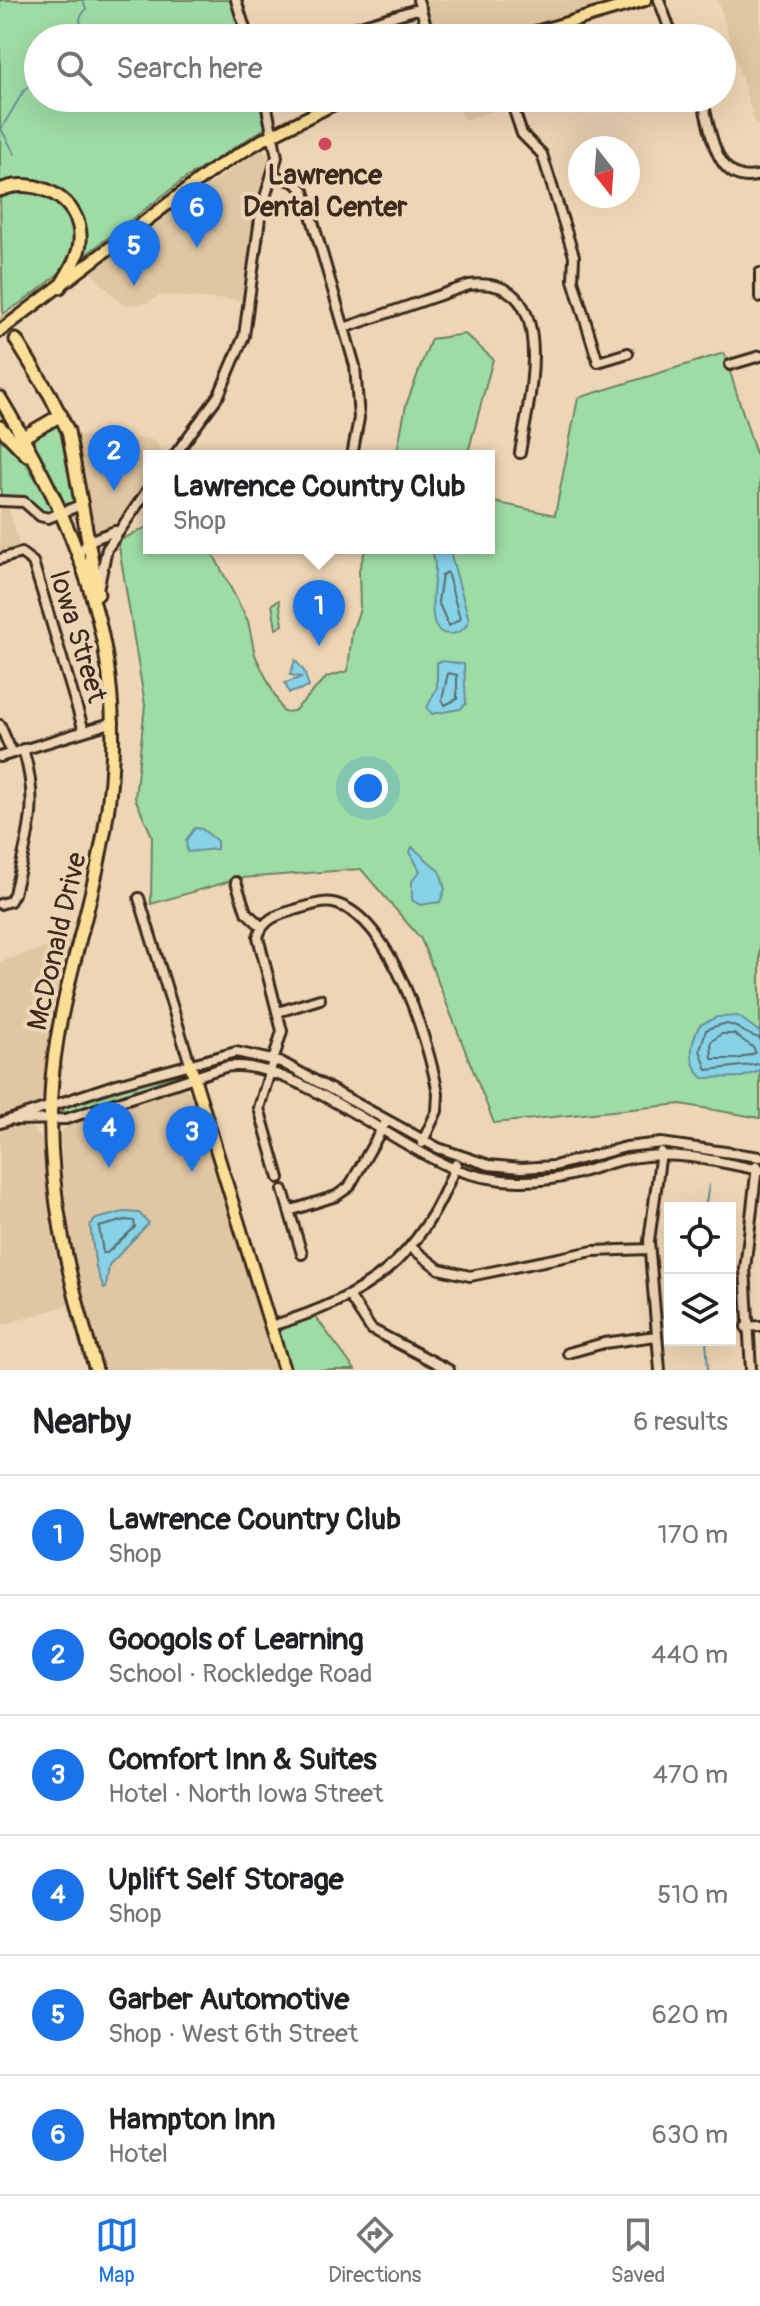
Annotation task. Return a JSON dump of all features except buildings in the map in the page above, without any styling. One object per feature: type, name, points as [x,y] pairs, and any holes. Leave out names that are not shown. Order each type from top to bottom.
[{"type":"highway","points":[[0,190],[19,185],[37,187],[60,198],[71,211],[80,241],[74,263],[60,287]]},
{"type":"highway","name":"McDonald Drive","points":[[16,340],[61,415],[76,460],[98,591],[114,722],[108,815],[62,1019],[51,1105],[55,1195],[63,1251],[96,1370]]},
{"type":"highway","name":"McDonald Drive","points":[[0,398],[62,514],[100,614]]},
{"type":"highway","points":[[23,437],[61,415]]},
{"type":"highway","points":[[0,427],[24,450],[43,477]]},
{"type":"main road","points":[[563,24],[645,0]]},
{"type":"main road","points":[[0,331],[214,169],[318,112]]},
{"type":"main road","points":[[190,1064],[284,1370]]},
{"type":"street","points":[[236,0],[244,24]]},
{"type":"street","points":[[660,0],[668,24]]},
{"type":"street","points":[[364,24],[419,4],[425,24]]},
{"type":"street","points":[[178,450],[219,395],[241,347],[249,314],[261,211],[277,157],[268,112]]},
{"type":"street","points":[[515,112],[522,134],[542,154],[574,256],[573,280],[598,362],[628,353]]},
{"type":"street","points":[[706,112],[723,167],[737,177],[760,175]]},
{"type":"street","points":[[272,175],[295,182],[304,191],[344,328],[359,392],[353,450]]},
{"type":"street","points":[[760,273],[760,297]]},
{"type":"street","points":[[344,328],[469,285],[491,286],[507,293],[524,311],[535,348],[520,453]]},
{"type":"street","points":[[730,365],[760,356]]},
{"type":"street","points":[[98,591],[103,559],[119,528],[143,496]]},
{"type":"street","points":[[0,501],[24,502],[44,518],[83,504]]},
{"type":"street","points":[[79,553],[89,541],[104,538],[119,528]]},
{"type":"street","name":"Iowa Street","points":[[0,559],[21,553],[27,555],[44,596],[84,731]]},
{"type":"street","points":[[0,757],[114,722]]},
{"type":"street","points":[[0,725],[12,753]]},
{"type":"street","points":[[0,904],[10,901],[34,805],[33,779],[23,749]]},
{"type":"street","points":[[236,882],[246,912],[262,927]]},
{"type":"street","points":[[139,898],[190,1064]]},
{"type":"street","points":[[279,1178],[259,1108],[282,1031],[259,951],[262,927],[276,916],[330,902],[350,910],[385,948],[405,985],[436,1085],[437,1111],[418,1150]]},
{"type":"street","points":[[278,1012],[320,999]]},
{"type":"street","points":[[0,1123],[51,1105],[236,1052],[274,1059],[423,1140],[459,1157],[504,1168],[538,1168],[626,1147],[661,1143],[759,1157],[746,1250],[746,1327],[751,1370]]},
{"type":"street","points":[[11,1120],[73,1117],[235,1065],[270,1070],[454,1168],[495,1179],[563,1177],[636,1157],[661,1155],[758,1170]]},
{"type":"street","points":[[289,1211],[336,1196],[349,1187],[387,1120]]},
{"type":"street","points":[[660,1370],[649,1249],[661,1143]]},
{"type":"street","points":[[271,1326],[350,1297],[381,1277],[412,1248],[438,1208],[459,1157]]},
{"type":"street","points":[[283,1190],[302,1254]]},
{"type":"street","points":[[412,1248],[439,1269],[470,1276],[593,1251],[649,1249]]},
{"type":"street","points":[[350,1297],[371,1329],[449,1370]]},
{"type":"street","points":[[746,1327],[760,1326]]},
{"type":"street","points":[[568,1353],[604,1343],[656,1336]]},
{"type":"shaded area","points":[[422,0],[614,0],[533,24],[430,24]]},
{"type":"shaded area","points":[[718,0],[760,0],[760,124],[756,126],[736,60],[736,24],[725,24]]},
{"type":"shaded area","points":[[414,14],[419,16],[422,24],[379,24]]},
{"type":"shaded area","points":[[461,112],[490,112],[464,120]]},
{"type":"shaded area","points":[[261,150],[269,154],[270,159],[254,232],[247,301],[160,295],[147,303],[123,305],[93,275],[92,271],[148,227]]},
{"type":"shaded area","points":[[73,435],[150,439],[162,450],[143,450],[143,490],[114,528],[95,536]]},
{"type":"shaded area","points":[[0,506],[8,506],[21,551],[0,557]]},
{"type":"shaded area","points":[[71,940],[43,1097],[36,1106],[0,1118],[0,962]]},
{"type":"shaded area","points":[[175,1089],[186,1089],[196,1100],[279,1370],[104,1370],[69,1248],[60,1134],[70,1122]]},
{"type":"shaded area","points":[[23,1125],[32,1128],[42,1140],[54,1247],[68,1305],[0,1326],[0,1129]]},
{"type":"green space","points":[[0,0],[233,0],[241,24],[24,24],[24,112],[263,112],[267,127],[183,180],[79,260],[83,243],[56,190],[0,187]]},
{"type":"green space","points":[[19,190],[44,194],[62,206],[73,224],[74,245],[61,271],[3,314],[0,196]]},
{"type":"green space","points":[[465,334],[493,359],[469,450],[397,450],[406,405],[431,339]]},
{"type":"green space","points":[[724,353],[760,467],[760,1118],[681,1104],[494,1123],[421,939],[361,869],[241,878],[151,904],[152,836],[135,798],[145,705],[118,541],[143,529],[143,554],[213,554],[248,621],[255,655],[283,712],[294,711],[327,677],[348,671],[352,631],[360,609],[359,570],[364,554],[495,554],[495,502],[555,515],[578,398]]},
{"type":"green space","points":[[55,423],[60,423],[77,502],[66,508],[30,441]]},
{"type":"green space","points":[[0,432],[19,451],[53,509],[51,513],[44,514],[24,499],[1,497]]},
{"type":"green space","points":[[96,439],[113,440],[115,473],[104,475]]},
{"type":"green space","points":[[279,600],[283,625],[276,629],[272,604]]},
{"type":"green space","points":[[177,1072],[187,1076],[68,1115],[62,1110],[66,1106]]},
{"type":"green space","points":[[315,1316],[355,1370],[289,1370],[279,1331]]},
{"type":"water","points":[[433,554],[451,554],[469,620],[456,633],[445,634],[438,629],[434,620]]},
{"type":"water","points":[[295,660],[304,671],[309,687],[289,693],[285,683],[302,677],[290,675]]},
{"type":"water","points":[[437,662],[464,664],[466,704],[460,709],[432,714],[427,708],[437,687]]},
{"type":"water","points":[[195,828],[202,829],[217,841],[217,849],[187,852],[186,840]]},
{"type":"water","points":[[412,847],[440,871],[445,889],[440,902],[420,905],[412,900],[412,881],[420,871],[410,852]]},
{"type":"water","points":[[738,1016],[760,1032],[760,1071],[742,1077],[703,1078],[692,1059],[694,1039],[700,1025],[717,1017]]},
{"type":"water","points":[[124,1212],[139,1213],[149,1223],[109,1265],[104,1288],[96,1268],[90,1225],[96,1219]]},
{"type":"waterway","points":[[81,24],[80,18],[86,9],[83,0]]},
{"type":"waterway","points":[[15,154],[1,129],[24,91]]},
{"type":"waterway","points":[[706,1202],[709,1185]]},
{"type":"waterway","points":[[706,1346],[708,1370]]},
{"type":"tunnel","points":[[0,317],[16,340]]},
{"type":"place","name":"Lawrence Dental Center","points":[[325,144]]},
{"type":"place","name":"Hampton Inn","points":[[197,248]]},
{"type":"place","name":"Garber Automotive","points":[[134,286]]},
{"type":"place","name":"Googols of Learning","points":[[114,491]]},
{"type":"place","name":"Lawrence Country Club","points":[[319,646]]},
{"type":"place","name":"Uplift Self Storage","points":[[109,1168]]},
{"type":"place","name":"Comfort Inn & Suites","points":[[192,1172]]}]
